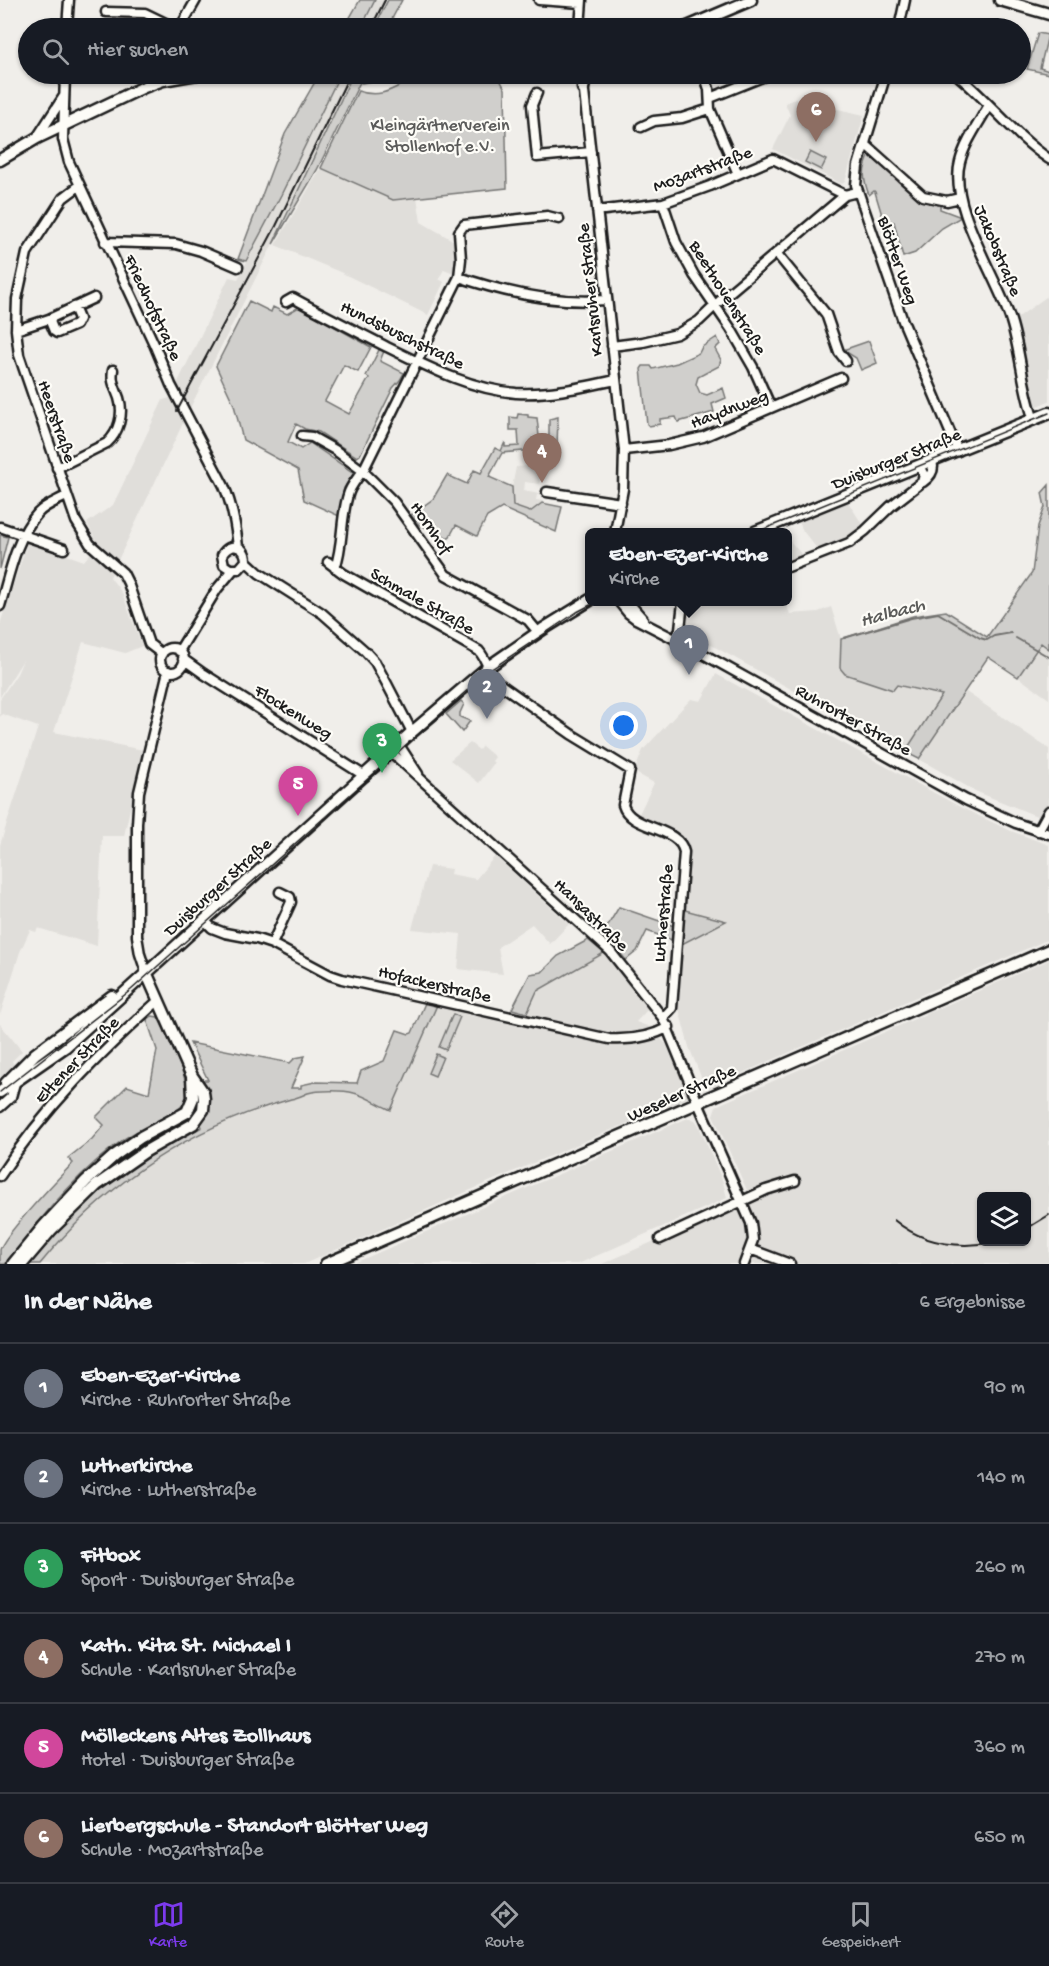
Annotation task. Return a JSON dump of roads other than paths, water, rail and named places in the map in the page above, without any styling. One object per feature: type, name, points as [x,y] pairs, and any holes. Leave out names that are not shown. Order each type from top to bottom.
[{"type":"main road","points":[[709,18],[751,0]]},
{"type":"main road","points":[[1000,0],[1049,14]]},
{"type":"main road","points":[[0,160],[37,138],[149,84]]},
{"type":"main road","name":"Duisburger Straße","points":[[765,528],[1049,413]]},
{"type":"main road","name":"Duisburger Straße","points":[[0,1091],[15,1083],[64,1047],[412,732],[488,667],[585,602]]},
{"type":"main road","name":"Weseler Straße","points":[[326,1264],[1049,950]]},
{"type":"main road","points":[[22,1264],[51,1230],[97,1185],[146,1151],[196,1122],[203,1110],[204,1099],[201,1087],[192,1076],[146,972]]},
{"type":"main road","name":"Duisburger Straße","points":[[0,1091],[35,1054],[130,981],[146,972]]},
{"type":"main road","points":[[13,1264],[44,1226],[86,1181],[114,1156],[141,1137],[187,1112],[193,1098],[192,1076]]},
{"type":"street","points":[[68,18],[69,0]]},
{"type":"street","points":[[184,18],[196,0]]},
{"type":"street","points":[[539,0],[582,2],[581,18]]},
{"type":"street","points":[[903,16],[905,0]]},
{"type":"street","points":[[903,16],[912,0]]},
{"type":"street","points":[[106,12],[145,13],[156,18]]},
{"type":"street","name":"Friedhofstraße","points":[[65,84],[65,149],[79,186],[171,385],[218,471],[229,498],[238,547],[246,554],[240,566]]},
{"type":"street","name":"Karlsruher Straße","points":[[583,84],[624,450],[625,475],[616,528]]},
{"type":"street","points":[[708,84],[710,109],[738,174]]},
{"type":"street","points":[[710,98],[745,84]]},
{"type":"street","name":"Blötter Weg","points":[[883,84],[856,176],[857,192],[903,321],[958,451]]},
{"type":"street","points":[[969,84],[1023,139],[1049,159]]},
{"type":"street","points":[[537,93],[532,105],[537,157],[591,152]]},
{"type":"street","points":[[37,138],[64,96]]},
{"type":"street","name":"Jakobstraße","points":[[989,105],[960,161],[958,172],[960,198],[1011,321],[1024,392],[1034,420]]},
{"type":"street","points":[[641,127],[654,121],[681,118],[710,109]]},
{"type":"street","name":"Jakobstraße","points":[[865,144],[923,196],[947,201],[960,198]]},
{"type":"street","name":"Mozartstraße","points":[[597,210],[663,203],[773,159],[845,195]]},
{"type":"street","name":"Heerstraße","points":[[79,186],[63,198],[27,253],[17,299],[16,330],[22,365],[66,496],[84,536],[123,573],[149,644],[162,654],[161,664],[168,671]]},
{"type":"street","points":[[612,346],[677,334],[699,321],[845,195],[857,192]]},
{"type":"street","name":"Beethovenstraße","points":[[663,203],[676,242],[714,306],[724,316],[753,367],[769,408]]},
{"type":"street","points":[[559,219],[547,216],[464,225],[459,232],[461,259],[459,277],[522,295],[606,300]]},
{"type":"street","points":[[105,242],[176,244],[201,251],[238,267]]},
{"type":"street","points":[[777,254],[826,314],[839,352],[846,361]]},
{"type":"street","name":"Schmale Straße","points":[[459,277],[363,471],[349,490],[340,554],[332,565],[479,651],[488,667]]},
{"type":"street","points":[[16,330],[94,298]]},
{"type":"street","name":"Hundsbuschstraße","points":[[286,302],[293,298],[417,362],[466,382],[508,392],[553,392],[616,380]]},
{"type":"street","points":[[49,318],[57,333],[76,325],[79,319],[74,307]]},
{"type":"street","points":[[57,468],[107,443],[113,437],[121,410],[113,385],[113,370]]},
{"type":"street","name":"Haydnweg","points":[[624,450],[669,445],[703,437],[841,378]]},
{"type":"street","name":"Hornhof","points":[[302,436],[312,437],[335,450],[363,471],[394,502],[446,575],[528,620],[538,632]]},
{"type":"street","points":[[792,565],[857,538],[891,506],[928,479],[933,470],[932,461]]},
{"type":"street","points":[[919,466],[924,475],[922,482]]},
{"type":"street","points":[[547,492],[621,503]]},
{"type":"street","points":[[0,606],[24,534],[36,514],[66,496]]},
{"type":"street","points":[[218,589],[224,565],[222,555],[228,548],[235,525]]},
{"type":"street","points":[[0,526],[64,549]]},
{"type":"street","points":[[228,548],[238,547]]},
{"type":"street","points":[[224,565],[240,566],[259,573],[322,613],[365,651],[375,662],[412,732]]},
{"type":"street","points":[[146,972],[137,936],[139,792],[168,671],[179,669],[181,655],[218,589],[240,566]]},
{"type":"street","name":"Ruhrorter Straße","points":[[622,606],[628,613],[676,641],[975,805],[1049,834]]},
{"type":"street","name":"Ruhrorter Straße","points":[[631,606],[647,624]]},
{"type":"street","points":[[635,606],[636,612]]},
{"type":"street","points":[[676,641],[683,606]]},
{"type":"street","points":[[162,654],[169,649],[181,655]]},
{"type":"street","name":"Flockenweg","points":[[181,655],[204,674],[365,776]]},
{"type":"street","name":"Lutherstraße","points":[[488,667],[490,674],[497,682],[599,752],[627,766],[631,774],[624,810],[630,816],[679,841],[683,848],[672,1008],[663,1018]]},
{"type":"street","name":"Flockenweg","points":[[179,669],[204,674]]},
{"type":"street","name":"Hansastraße","points":[[395,749],[408,757],[421,780],[610,951],[663,1018],[751,1223],[753,1233],[750,1249]]},
{"type":"street","points":[[1038,831],[1049,811]]},
{"type":"street","points":[[272,944],[291,902],[290,897],[279,892]]},
{"type":"street","name":"Hofackerstraße","points":[[204,921],[212,928],[225,933],[272,944],[342,979],[588,1035],[625,1040],[669,1028]]},
{"type":"street","name":"Eltener Straße","points":[[0,1176],[29,1133],[60,1097],[93,1062],[159,1000]]},
{"type":"street","name":"Duisburger Straße","points":[[0,1107],[11,1097],[15,1083]]},
{"type":"street","points":[[660,1239],[766,1190],[795,1181]]},
{"type":"street","points":[[744,1264],[750,1249],[790,1264]]},
{"type":"waterway","name":"Halbach","points":[[844,638],[911,618],[938,613],[987,640],[994,636],[1011,633]]},
{"type":"waterway","name":"Halbach","points":[[1016,638],[1049,657]]},
{"type":"tram line","points":[[767,528],[1049,413]]},
{"type":"tram line","points":[[0,1092],[131,990],[490,670],[588,606]]},
{"type":"railway","points":[[376,18],[385,0]]},
{"type":"railway","points":[[177,411],[276,226],[345,84]]},
{"type":"railway","points":[[1031,1226],[1049,1215]]},
{"type":"railway","points":[[894,1220],[917,1235],[942,1243],[977,1244]]},
{"type":"place","name":"Lierbergschule - Standort Blötter Weg","points":[[816,142]]},
{"type":"place","name":"Kath. Kita St. Michael I","points":[[542,483]]},
{"type":"place","name":"Eben-Ezer-Kirche","points":[[689,675]]},
{"type":"place","name":"Lutherkirche","points":[[487,719]]},
{"type":"place","name":"Fitbox","points":[[382,773]]},
{"type":"place","name":"Mölleckens Altes Zollhaus","points":[[298,816]]},
{"type":"park label","name":"Kleingärtnerverein Stollenhof e.V.","points":[[440,134]]}]
